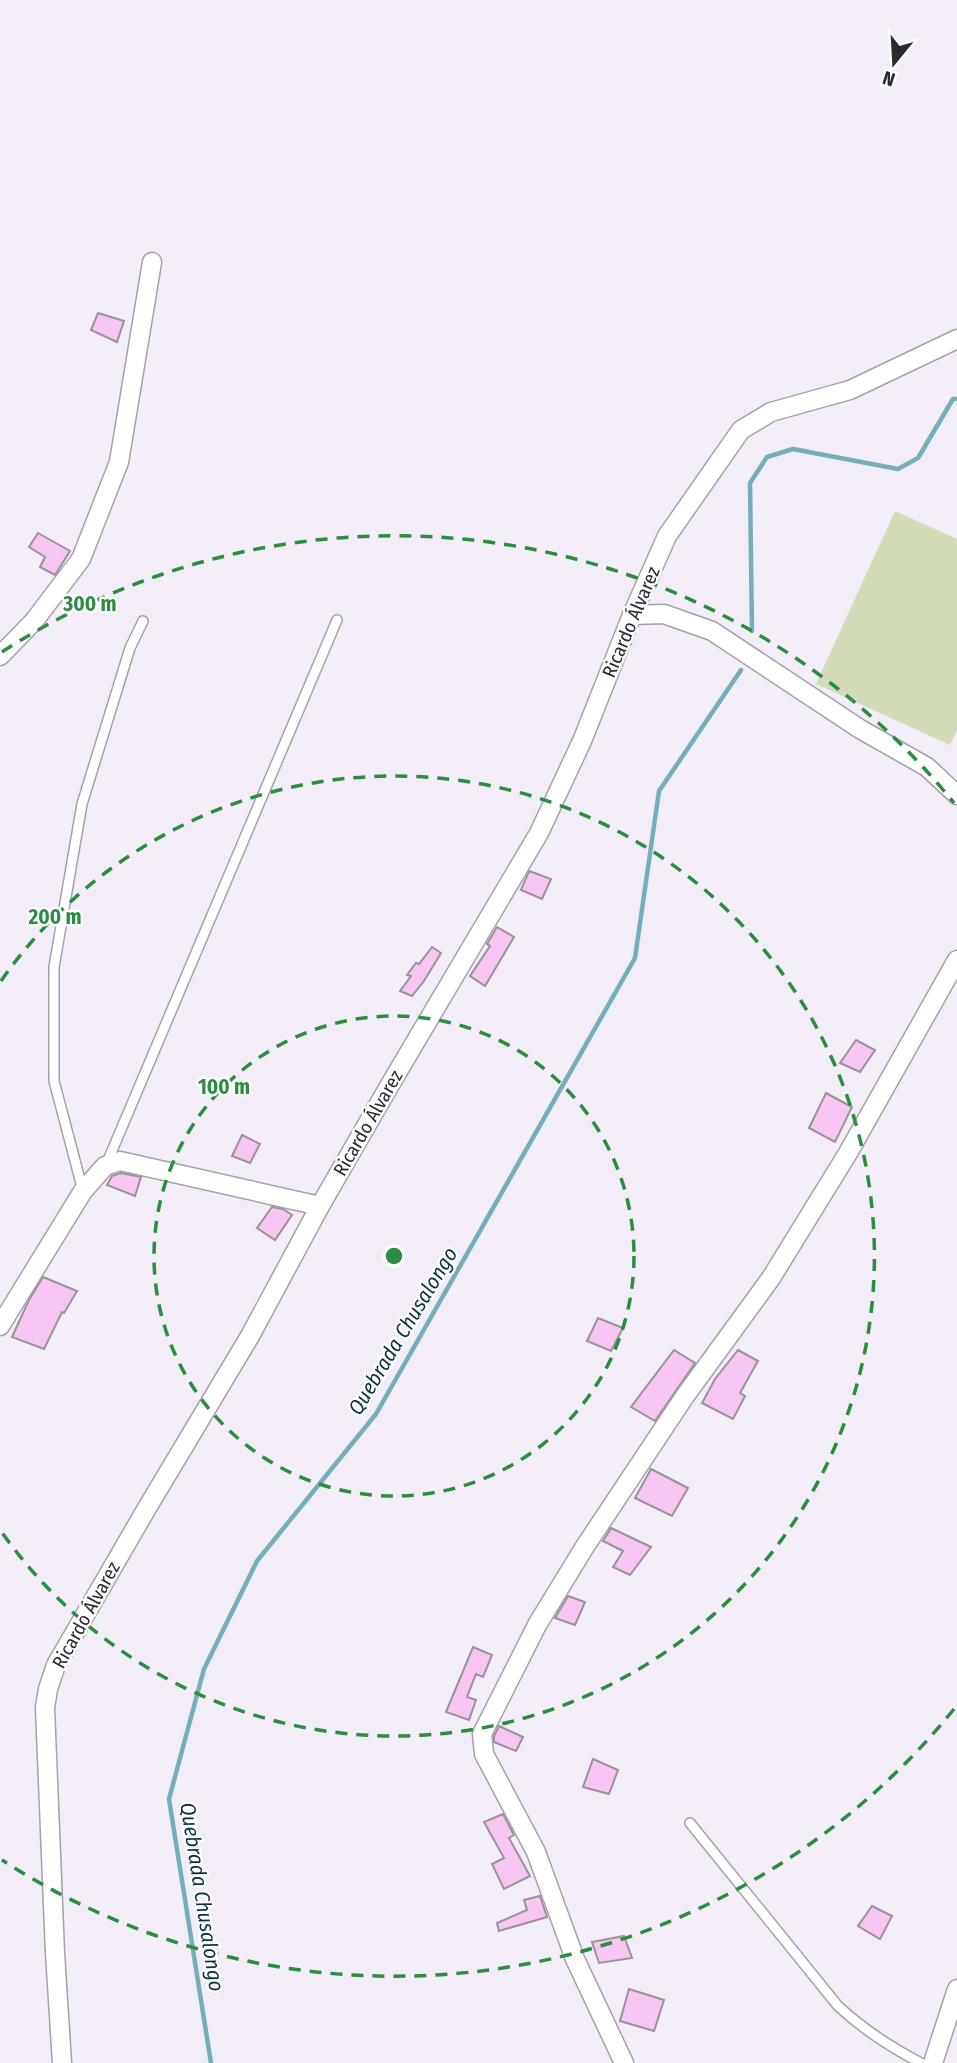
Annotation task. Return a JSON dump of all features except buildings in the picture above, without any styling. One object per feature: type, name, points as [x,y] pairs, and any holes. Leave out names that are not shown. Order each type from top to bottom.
[{"type":"street","points":[[0,656],[34,621],[81,559],[119,462],[152,262]]},
{"type":"street","name":"Ricardo Álvarez","points":[[62,2063],[45,1709],[48,1689],[57,1665],[250,1336],[320,1206],[539,832],[582,741],[667,536],[741,430],[771,412],[850,390],[957,339]]},
{"type":"street","points":[[632,615],[664,614],[712,631],[860,729],[927,767],[957,795]]},
{"type":"street","points":[[625,2063],[575,1959],[536,1853],[484,1754],[482,1734],[537,1625],[584,1548],[685,1396],[771,1278],[848,1153],[957,960]]},
{"type":"street","points":[[0,1326],[83,1191],[105,1166],[120,1161],[320,1206]]},
{"type":"street","points":[[933,2063],[957,1989]]},
{"type":"lane","points":[[105,1166],[337,620]]},
{"type":"lane","points":[[83,1191],[54,1081],[54,967],[82,804],[130,648],[143,621]]},
{"type":"lane","points":[[690,1823],[838,2006],[860,2027],[892,2049],[921,2063]]},
{"type":"green space","points":[[895,511],[957,539],[957,730],[950,745],[816,684]]},
{"type":"waterway","name":"Quebrada Chusalongo","points":[[752,631],[750,483],[767,457],[793,449],[898,469],[918,458],[953,399],[957,399]]},
{"type":"waterway","name":"Quebrada Chusalongo","points":[[211,2063],[169,1799],[204,1669],[257,1561],[376,1414],[635,958],[659,791],[741,670]]}]
